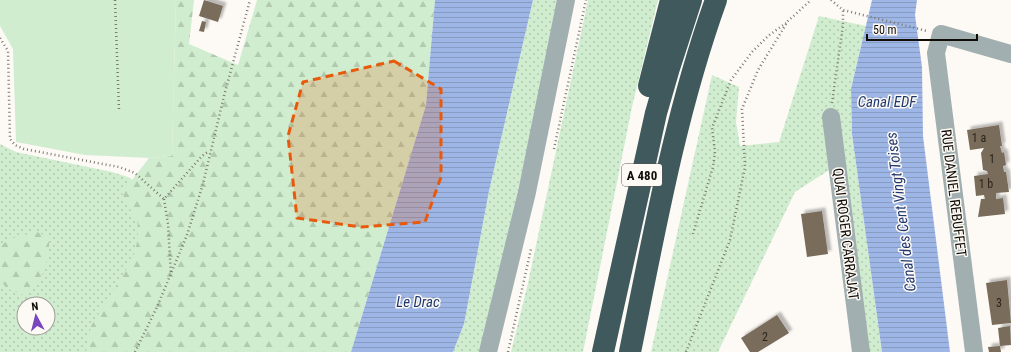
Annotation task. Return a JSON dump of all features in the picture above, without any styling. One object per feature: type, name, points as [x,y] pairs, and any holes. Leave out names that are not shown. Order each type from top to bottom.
[{"type":"highway","points":[[592,352],[629,173],[652,71],[671,0]]},
{"type":"highway","name":"A 480","points":[[603,352],[656,113],[691,0]]},
{"type":"highway","name":"A 480","points":[[630,352],[675,143],[689,86],[716,0]]},
{"type":"street","points":[[488,352],[527,192],[566,0]]},
{"type":"street","points":[[934,32],[1011,54]]},
{"type":"street","name":"RUE DANIEL REBUFFET","points":[[934,32],[974,352]]},
{"type":"street","name":"QUAI ROGER CARRAJAT","points":[[831,117],[861,352]]},
{"type":"path","points":[[115,0],[119,110]]},
{"type":"path","points":[[135,352],[157,307],[187,235],[203,184],[210,151],[250,0]]},
{"type":"path","points":[[692,234],[713,167],[715,152],[712,128],[731,80],[752,52],[768,36],[788,21],[811,0]]},
{"type":"path","points":[[831,0],[843,10],[934,32]]},
{"type":"path","points":[[831,117],[843,25],[843,10]]},
{"type":"path","points":[[686,352],[730,240],[745,167],[742,108],[758,70],[788,21]]},
{"type":"path","points":[[0,38],[8,52],[10,139],[14,145],[24,149],[119,167],[135,173],[164,199],[168,224],[171,275]]},
{"type":"path","points":[[164,199],[202,156],[210,151]]},
{"type":"highlighted area","points":[[394,61],[441,89],[441,177],[425,222],[361,227],[297,218],[288,136],[303,82]]},
{"type":"green space","points":[[0,0],[176,0],[172,156],[149,158],[85,155],[16,142],[13,49],[0,26]]},
{"type":"green space","points":[[176,0],[194,0],[189,44],[238,65],[257,0],[435,0],[426,105],[351,352],[86,352],[91,326],[133,259],[138,238],[138,224],[122,193],[149,158],[172,156]]},
{"type":"green space","points":[[533,0],[560,0],[482,352],[453,352],[464,324],[489,191]]},
{"type":"green space","points":[[588,0],[658,0],[632,107],[583,352],[511,352],[528,283]]},
{"type":"green space","points":[[819,16],[866,26],[851,89],[852,134],[882,352],[866,352],[837,165],[795,192],[718,352],[651,352],[712,75],[739,87],[736,122],[740,146],[779,142]]},
{"type":"green space","points":[[0,144],[16,152],[112,172],[128,177],[145,189],[124,352],[0,352]]},
{"type":"green space","points":[[37,232],[48,237],[49,252],[40,278],[30,291],[24,295],[8,289],[0,281],[0,245],[14,238]]},
{"type":"water","name":"Le Drac","points":[[435,0],[533,0],[489,191],[464,324],[453,352],[351,352],[426,105]]},
{"type":"water","name":"Canal EDF","points":[[872,0],[917,0],[915,15],[922,67],[923,136],[950,352],[882,352],[852,134],[851,89]]},
{"type":"building","points":[[204,0],[223,6],[218,22],[199,16]]},
{"type":"building","points":[[202,21],[206,22],[204,32],[199,31]]},
{"type":"building","points":[[999,125],[1002,146],[1000,146],[1002,153],[1004,152],[1006,165],[1003,166],[1004,172],[1006,172],[1009,192],[996,193],[996,199],[1003,198],[1005,214],[978,217],[981,199],[985,199],[984,195],[976,196],[974,176],[988,174],[987,171],[983,170],[981,153],[984,148],[970,150],[967,130]]},
{"type":"building","points":[[822,211],[828,254],[807,257],[801,214]]},
{"type":"building","points":[[1007,280],[1011,323],[992,325],[986,283]]},
{"type":"building","points":[[777,315],[789,333],[758,352],[750,352],[741,338]]},
{"type":"building","points":[[1010,326],[1011,345],[1000,346],[998,328]]},
{"type":"building","points":[[1000,346],[1001,352],[989,352],[988,347]]},
{"type":"water label","name":"Canal des Cent Vingt Toises","points":[[901,212]]}]
